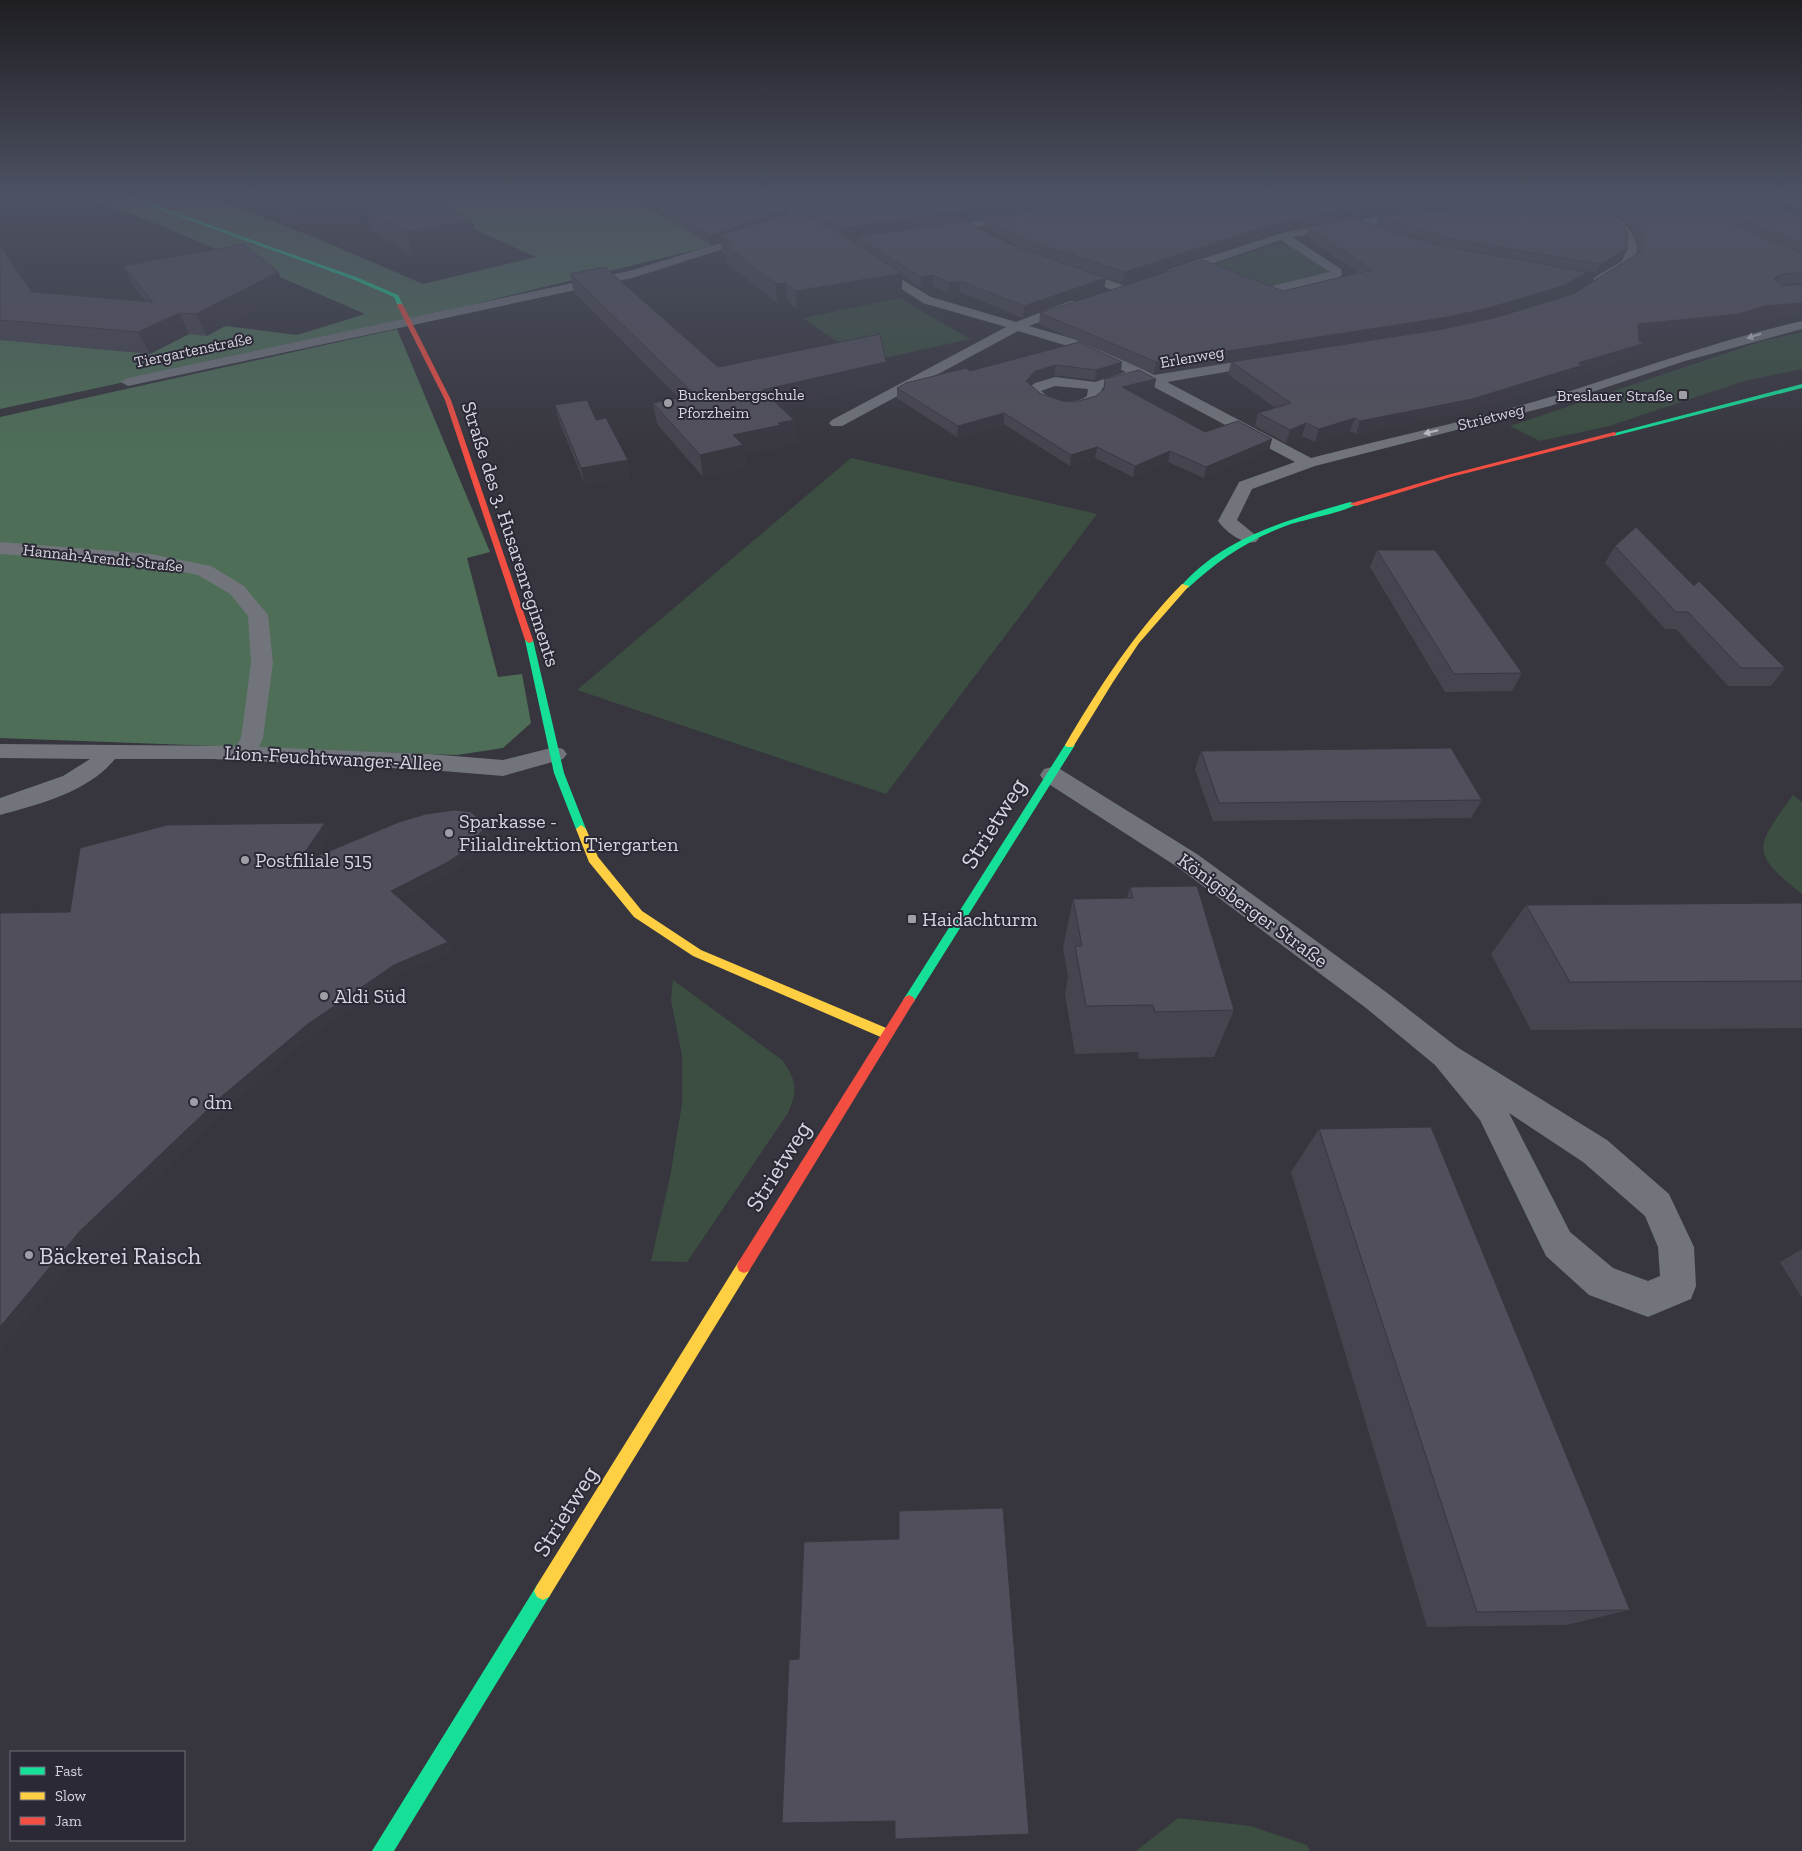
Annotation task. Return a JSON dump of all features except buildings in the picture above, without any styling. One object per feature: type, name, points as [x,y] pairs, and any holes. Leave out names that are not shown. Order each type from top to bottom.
[{"type":"street","name":"Straße des 3. Husarenregiments","points":[[364,282],[396,296],[448,400],[521,613],[530,644],[559,773],[593,859],[638,914],[698,953],[887,1034]]},
{"type":"street","name":"Tiergartenstraße","points":[[128,382],[594,282]]},
{"type":"street","points":[[900,282],[927,300],[1076,344],[1153,380],[1309,463]]},
{"type":"street","points":[[1103,295],[1125,288],[1108,282]]},
{"type":"street","points":[[1246,282],[1267,291],[1302,282]]},
{"type":"street","points":[[837,424],[1018,326],[1085,301]]},
{"type":"street","name":"Strietweg","points":[[1250,538],[1227,521],[1245,486],[1309,463],[1545,403],[1680,358],[1766,333],[1802,326]]},
{"type":"street","name":"Erlenweg","points":[[1153,380],[1279,360]]},
{"type":"street","points":[[1095,386],[1139,373]]},
{"type":"street","name":"Strietweg","points":[[382,1851],[887,1034],[1052,775],[1104,687],[1135,642],[1162,609],[1202,571],[1250,538],[1342,506],[1801,387]]},
{"type":"street","name":"Hannah-Arendt-Straße","points":[[0,548],[150,560],[204,570],[237,590],[258,615],[262,663],[252,738],[243,754]]},
{"type":"street","name":"Lion-Feuchtwanger-Allee","points":[[0,751],[243,754],[503,768],[555,754]]},
{"type":"street","points":[[0,806],[72,782],[95,768],[109,751]]},
{"type":"street","name":"Königsberger Straße","points":[[1052,775],[1104,806],[1188,861],[1376,1000],[1446,1056],[1595,1151],[1656,1205],[1676,1247],[1678,1286],[1648,1299],[1602,1282],[1558,1244],[1491,1110],[1446,1056]]},
{"type":"green space","points":[[292,282],[419,282],[423,284],[430,282],[563,282],[405,321],[0,409],[0,307],[116,312],[297,335],[365,314]]},
{"type":"green space","points":[[1249,282],[1295,282],[1267,290]]},
{"type":"green space","points":[[900,298],[970,339],[867,362],[803,318]]},
{"type":"green space","points":[[397,329],[490,552],[467,558],[498,677],[522,674],[531,723],[503,748],[457,755],[0,738],[0,417]]},
{"type":"green space","points":[[1802,332],[1802,369],[1744,381],[1609,426],[1540,441],[1510,426],[1762,341]]},
{"type":"green space","points":[[851,458],[1097,514],[886,794],[577,690]]},
{"type":"green space","points":[[1793,795],[1802,802],[1802,894],[1772,868],[1765,857],[1763,848],[1771,826]]},
{"type":"green space","points":[[673,980],[782,1060],[791,1074],[794,1086],[793,1098],[788,1113],[687,1262],[651,1261],[670,1177],[682,1104],[682,1056],[671,1000]]},
{"type":"green space","points":[[1178,1818],[1251,1826],[1307,1845],[1310,1851],[1136,1851]]},
{"type":"traffic: fast","points":[[364,282],[396,296],[400,305]]},
{"type":"traffic: fast","points":[[1614,434],[1802,386]]},
{"type":"traffic: fast","points":[[1185,586],[1224,554],[1250,538],[1288,523],[1353,504]]},
{"type":"traffic: fast","points":[[529,640],[559,773],[581,829]]},
{"type":"traffic: fast","points":[[909,1000],[1070,745]]},
{"type":"traffic: fast","points":[[382,1851],[543,1591]]},
{"type":"traffic: slow","points":[[1070,745],[1108,682],[1136,641],[1185,586]]},
{"type":"traffic: slow","points":[[581,829],[593,859],[638,914],[697,953],[887,1034]]},
{"type":"traffic: slow","points":[[543,1591],[744,1266]]},
{"type":"traffic: jam","points":[[400,305],[448,400],[529,640]]},
{"type":"traffic: jam","points":[[1353,504],[1449,476],[1614,434]]},
{"type":"traffic: jam","points":[[744,1266],[909,1000]]},
{"type":"place","name":"Breslauer Straße","points":[[1683,395]]},
{"type":"place","name":"Buckenbergschule Pforzheim","points":[[668,403]]},
{"type":"place","name":"Sparkasse - Filialdirektion Tiergarten","points":[[449,833]]},
{"type":"place","name":"Postfiliale 515","points":[[245,860]]},
{"type":"place","name":"Haidachturm","points":[[912,919]]},
{"type":"place","name":"Aldi Süd","points":[[324,996]]},
{"type":"place","name":"dm","points":[[194,1102]]},
{"type":"place","name":"Bäckerei Raisch","points":[[29,1255]]}]
